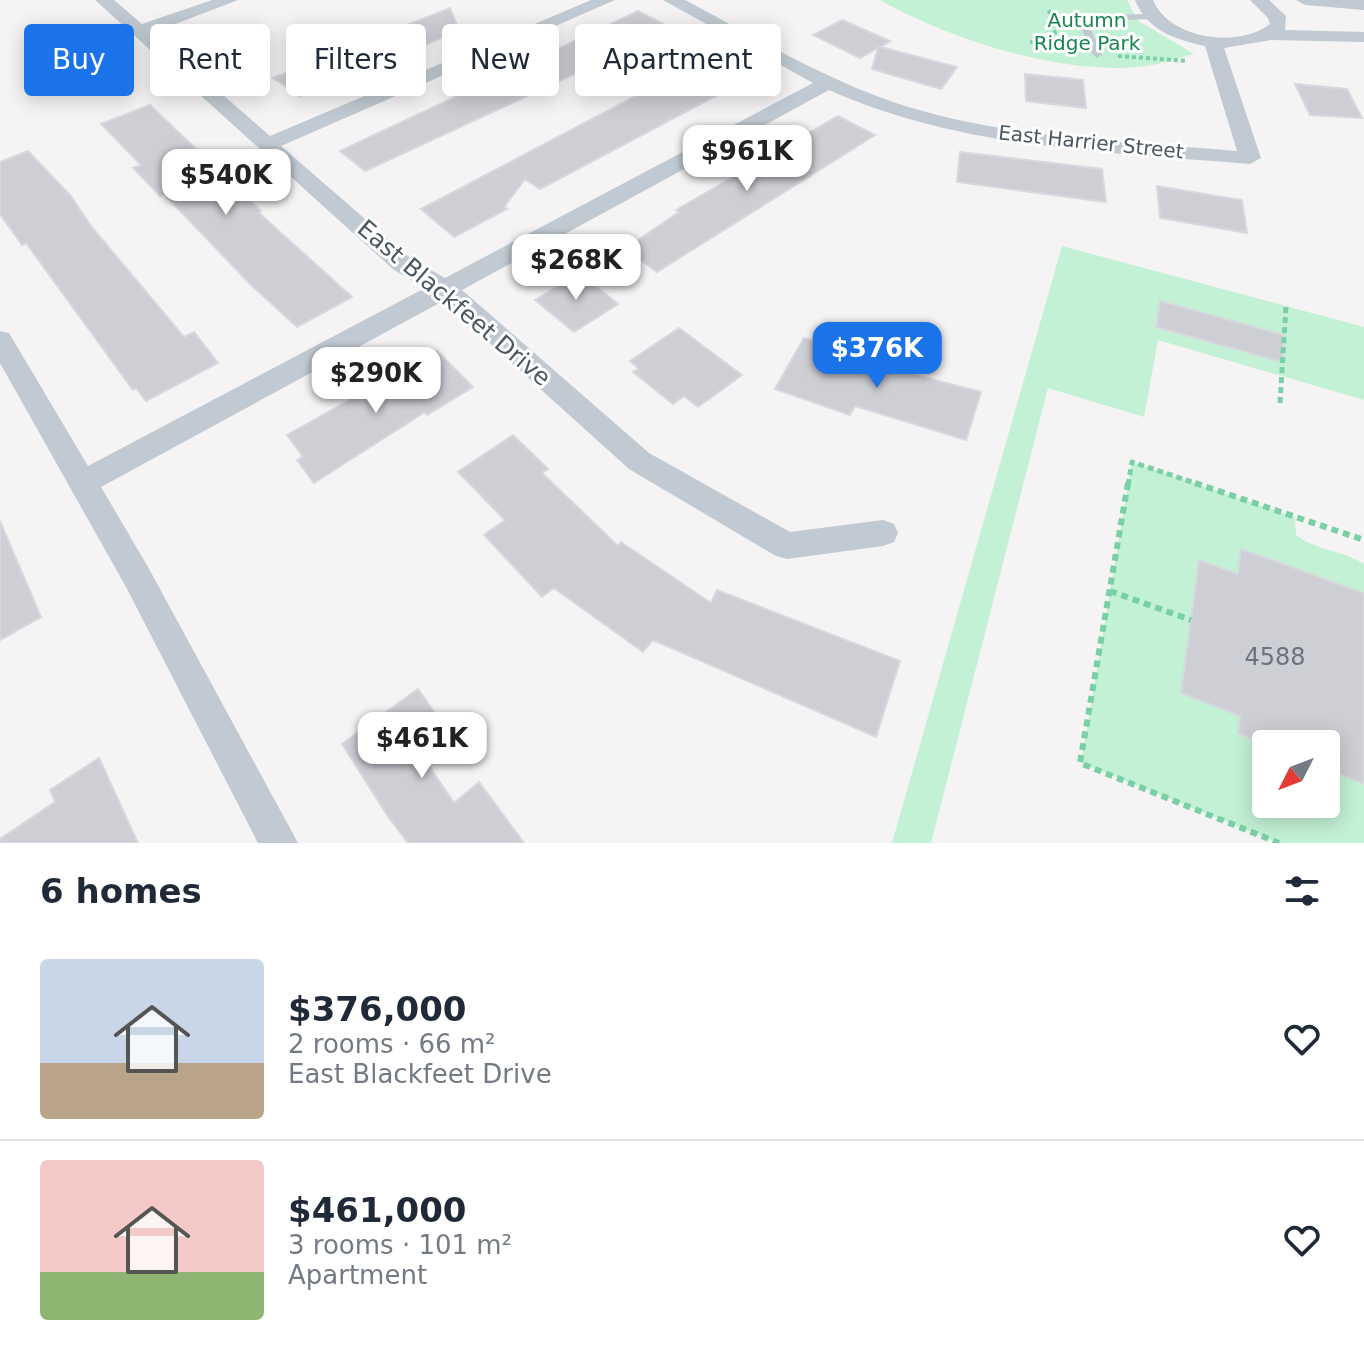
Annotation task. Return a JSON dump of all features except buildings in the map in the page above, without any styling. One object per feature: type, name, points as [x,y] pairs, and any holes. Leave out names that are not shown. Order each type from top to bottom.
[{"type":"street","name":"East Blackfeet Drive","points":[[104,0],[402,264],[445,289],[639,461],[787,546],[883,533]]},
{"type":"street","points":[[139,31],[229,0]]},
{"type":"street","points":[[268,144],[606,0]]},
{"type":"street","name":"East Harrier Street","points":[[672,0],[828,83],[917,116],[1023,138],[1250,158],[1213,42]]},
{"type":"street","points":[[1259,0],[1277,16],[1279,26],[1272,35]]},
{"type":"street","points":[[1305,0],[1364,5]]},
{"type":"street","points":[[1148,8],[1177,32],[1213,42],[1248,43],[1272,35],[1364,37]]},
{"type":"street","points":[[83,483],[828,83]]},
{"type":"street","points":[[0,340],[137,577],[279,843]]},
{"type":"lane","points":[[1097,55],[1085,25],[1086,18],[1148,8]]},
{"type":"path","points":[[1030,42],[1058,44]]},
{"type":"path","points":[[1280,403],[1286,306]]},
{"type":"path","points":[[1279,843],[1080,763],[1132,462],[1364,540]]},
{"type":"path","points":[[1110,591],[1191,620]]},
{"type":"green space","name":"Autumn Ridge Park","points":[[880,0],[1127,0],[1137,20],[1194,54],[1157,64],[1120,68],[1049,61],[976,42]]},
{"type":"green space","points":[[1062,246],[1364,327],[1364,400],[1158,340],[1144,417],[1048,388],[931,843],[892,843]]},
{"type":"green space","points":[[1132,462],[1295,517],[1296,535],[1364,564],[1364,593],[1242,550],[1238,574],[1181,693],[1240,716],[1239,733],[1252,739],[1252,818],[1340,818],[1340,775],[1364,784],[1364,843],[1279,843],[1081,763]]}]
